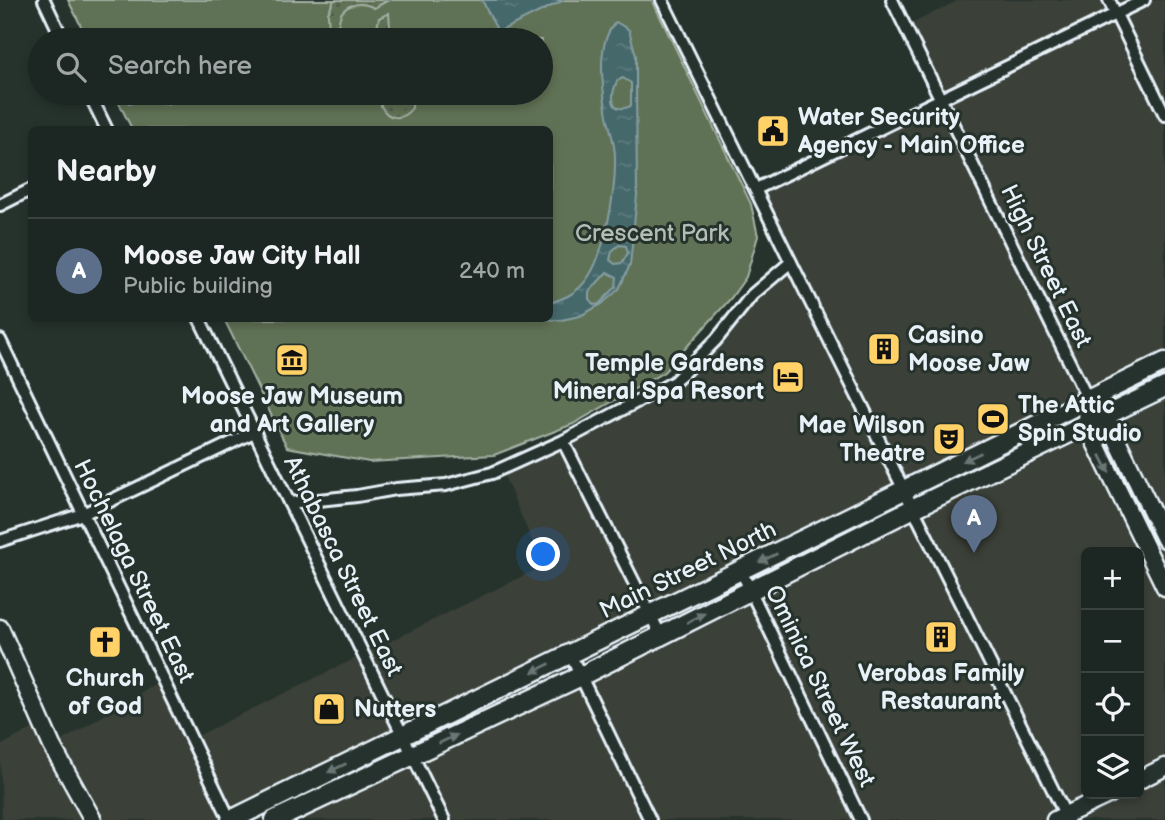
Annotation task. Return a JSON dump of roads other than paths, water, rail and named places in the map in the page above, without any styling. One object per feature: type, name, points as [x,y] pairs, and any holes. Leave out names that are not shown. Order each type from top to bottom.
[{"type":"main road","name":"Main Street North","points":[[230,820],[1165,362]]},
{"type":"main road","name":"Main Street North","points":[[275,820],[581,676],[912,509],[1165,387]]},
{"type":"main road","points":[[1088,400],[1106,416],[1165,539]]},
{"type":"main road","points":[[1088,400],[1087,426],[1165,587]]},
{"type":"main road","points":[[0,628],[52,746],[93,820]]},
{"type":"main road","points":[[1144,778],[1165,768]]},
{"type":"main road","points":[[1063,818],[1100,799]]},
{"type":"street","points":[[44,0],[57,28]]},
{"type":"street","points":[[662,0],[1063,818]]},
{"type":"street","name":"High Street East","points":[[892,0],[1088,400]]},
{"type":"street","points":[[1109,0],[1165,115]]},
{"type":"street","points":[[755,189],[1144,0]]},
{"type":"street","points":[[95,105],[105,126]]},
{"type":"street","points":[[0,205],[28,191]]},
{"type":"street","points":[[289,503],[446,485],[492,473],[563,441],[674,382],[716,340],[752,295],[791,262]]},
{"type":"street","name":"Athabasca Street East","points":[[201,322],[444,820]]},
{"type":"street","name":"Hochelaga Street East","points":[[0,340],[230,820]]},
{"type":"street","points":[[0,541],[83,514],[254,432]]},
{"type":"street","points":[[563,441],[661,636]]},
{"type":"street","name":"Ominica Street West","points":[[741,571],[861,820]]},
{"type":"street","points":[[570,654],[650,820]]},
{"type":"water","points":[[482,0],[564,0],[506,28],[496,28]]},
{"type":"water","points":[[616,22],[629,30],[636,56],[637,195],[630,265],[619,289],[602,304],[580,316],[553,320],[553,302],[575,291],[590,274],[608,224],[614,187],[615,157],[604,99],[602,63],[605,40]],"holes":[[[623,78],[631,83],[631,106],[615,106],[613,97],[617,81]],[[619,245],[626,246],[628,253],[622,263],[615,264],[610,260],[612,251]],[[607,272],[617,277],[616,287],[599,304],[594,305],[589,299],[589,292]]]},
{"type":"place","name":"Water Security Agency - Main Office","points":[[773,131]]},
{"type":"place","name":"Casino Moose Jaw","points":[[884,349]]},
{"type":"place","name":"Moose Jaw Museum and Art Gallery","points":[[292,360]]},
{"type":"place","name":"Temple Gardens Mineral Spa Resort","points":[[788,377]]},
{"type":"place","name":"The Attic Spin Studio","points":[[993,419]]},
{"type":"place","name":"Mae Wilson Theatre","points":[[949,439]]},
{"type":"place","name":"Moose Jaw City Hall","points":[[974,553]]},
{"type":"place","name":"Verobas Family Restaurant","points":[[941,637]]},
{"type":"place","name":"Church of God","points":[[105,642]]},
{"type":"place","name":"Nutters","points":[[329,709]]},
{"type":"park label","name":"Crescent Park","points":[[652,233]]}]
